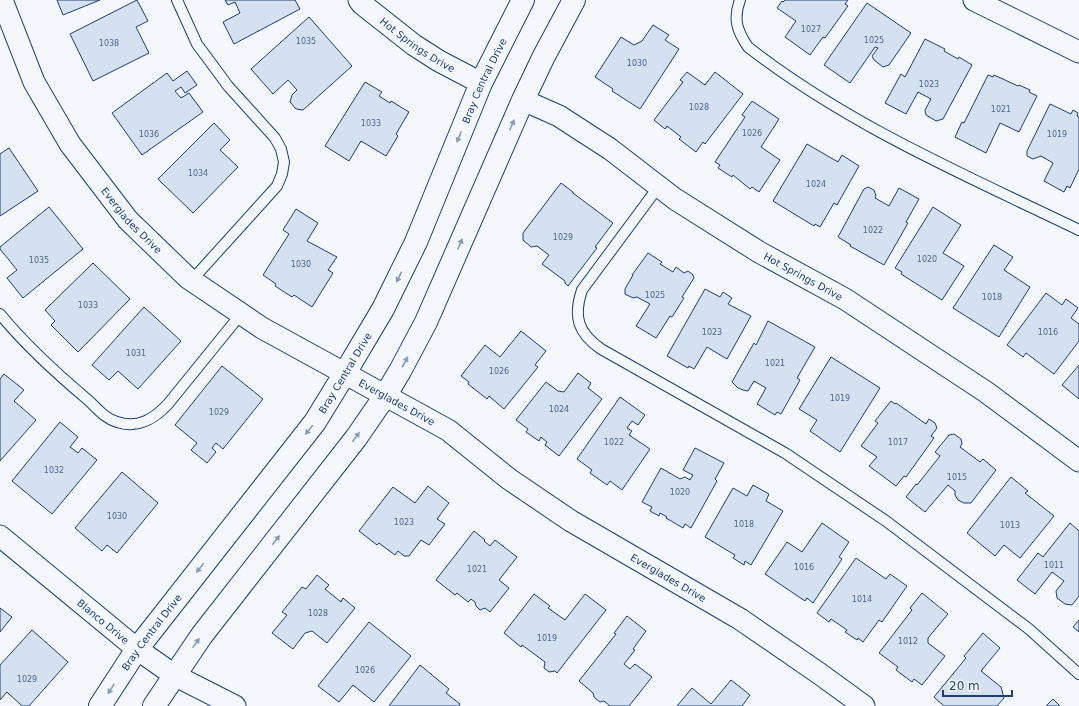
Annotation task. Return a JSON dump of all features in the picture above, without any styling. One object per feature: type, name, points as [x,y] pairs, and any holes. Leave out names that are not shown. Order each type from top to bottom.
[{"type":"street","name":"Everglades Drive","points":[[2,0],[34,82],[70,144],[128,220],[192,280],[262,328],[448,430],[509,479],[571,521],[740,619],[864,706]]},
{"type":"street","name":"Hot Springs Drive","points":[[359,0],[414,45],[439,61],[482,83]]},
{"type":"street","name":"Bray Central Drive","points":[[100,706],[137,649],[316,422],[383,309],[416,242],[482,83],[523,0]]},
{"type":"street","points":[[154,706],[202,635],[334,467],[385,396],[426,322],[523,100],[544,56],[574,0]]},
{"type":"street","points":[[974,0],[1079,52]]},
{"type":"street","name":"Hot Springs Drive","points":[[523,100],[559,116],[610,149],[675,199],[759,252],[846,299],[986,392],[1079,461]]},
{"type":"street","name":"Blanco Drive","points":[[0,536],[137,649],[174,675],[235,706]]},
{"type":"lane","points":[[177,0],[197,44],[228,86],[275,138],[281,149],[284,162],[282,174],[277,186],[192,280]]},
{"type":"lane","points":[[740,0],[736,10],[736,24],[740,36],[748,47],[819,98],[897,142],[1079,230]]},
{"type":"lane","points":[[659,186],[582,290],[578,303],[577,317],[582,330],[590,341],[601,349],[785,453],[879,517],[1029,629],[1079,674]]},
{"type":"lane","points":[[0,314],[14,331],[52,369],[104,415],[117,422],[131,425],[145,422],[158,415],[240,314]]},
{"type":"building","points":[[57,0],[100,0],[63,15]]},
{"type":"building","points":[[137,0],[148,21],[136,27],[149,53],[93,81],[70,34]]},
{"type":"building","points":[[225,0],[295,0],[300,9],[234,44],[223,22],[240,13],[235,2],[228,5]]},
{"type":"building","points":[[785,0],[848,0],[845,4],[848,6],[825,38],[823,37],[810,55],[785,37],[796,21],[777,8],[782,1],[783,2]]},
{"type":"building","points":[[867,3],[911,33],[889,65],[883,67],[874,60],[872,56],[878,48],[875,47],[850,83],[824,65]]},
{"type":"building","points":[[309,17],[352,66],[303,110],[296,109],[290,102],[292,95],[297,90],[288,80],[273,94],[251,69]]},
{"type":"building","points":[[653,25],[669,35],[665,40],[679,49],[640,109],[612,91],[613,89],[595,77],[621,37],[634,45],[642,41]]},
{"type":"building","points":[[925,39],[945,49],[944,51],[958,59],[959,57],[972,65],[943,119],[936,121],[926,115],[925,110],[931,99],[918,92],[906,114],[885,103],[901,74],[905,77]]},
{"type":"building","points":[[187,71],[197,85],[185,93],[181,87],[175,91],[181,98],[189,93],[203,112],[142,155],[112,113],[167,73],[173,81]]},
{"type":"building","points":[[687,72],[705,85],[715,72],[743,94],[705,144],[703,142],[696,152],[679,139],[681,137],[667,126],[665,129],[654,120],[683,82],[680,80]]},
{"type":"building","points":[[988,75],[993,77],[994,75],[1018,86],[1019,85],[1030,90],[1029,92],[1037,96],[1019,132],[1000,123],[986,153],[955,137],[962,122],[964,123]]},
{"type":"building","points":[[365,82],[382,92],[379,96],[390,103],[391,101],[409,112],[396,134],[398,136],[386,156],[361,141],[349,161],[325,146]]},
{"type":"building","points":[[752,101],[779,119],[761,147],[780,160],[759,192],[752,187],[750,189],[733,175],[732,177],[718,168],[720,165],[715,162],[745,117],[742,115]]},
{"type":"building","points":[[1050,104],[1071,114],[1073,110],[1078,113],[1077,116],[1079,117],[1079,169],[1070,188],[1067,186],[1064,192],[1044,181],[1053,163],[1041,156],[1033,159],[1027,156],[1027,151]]},
{"type":"building","points":[[214,123],[230,140],[220,150],[238,167],[193,213],[158,179]]},
{"type":"building","points":[[807,144],[838,162],[842,155],[859,166],[837,205],[834,203],[820,227],[815,224],[814,226],[773,201]]},
{"type":"building","points":[[9,148],[38,191],[0,216],[0,154]]},
{"type":"building","points":[[561,183],[613,223],[595,247],[597,248],[568,286],[565,281],[542,264],[549,255],[537,246],[531,247],[523,240],[523,233]]},
{"type":"building","points":[[868,187],[874,190],[876,196],[875,198],[889,206],[899,188],[919,199],[906,222],[908,223],[884,265],[850,246],[851,245],[838,237],[864,189]]},
{"type":"building","points":[[49,207],[83,249],[23,298],[7,278],[17,270],[0,247]]},
{"type":"building","points":[[933,207],[961,225],[943,253],[964,266],[942,300],[901,274],[902,272],[895,268]]},
{"type":"building","points":[[296,209],[318,223],[307,241],[337,257],[328,270],[333,273],[312,307],[294,295],[292,297],[275,286],[276,284],[263,275],[289,234],[283,230]]},
{"type":"building","points":[[994,245],[1013,257],[1004,270],[1030,287],[999,337],[953,308]]},
{"type":"building","points":[[648,253],[662,262],[660,264],[673,272],[676,267],[684,273],[688,271],[694,278],[672,317],[670,316],[656,338],[636,326],[650,304],[637,297],[633,298],[625,294],[625,289],[632,275]]},
{"type":"building","points":[[93,263],[130,299],[78,352],[51,325],[55,321],[45,310]]},
{"type":"building","points":[[705,289],[720,297],[723,292],[732,298],[728,304],[751,316],[727,359],[707,347],[694,369],[689,366],[688,368],[667,356]]},
{"type":"building","points":[[1046,293],[1062,305],[1066,299],[1078,308],[1071,318],[1079,324],[1079,341],[1054,374],[1026,353],[1023,357],[1007,345]]},
{"type":"building","points":[[144,307],[181,341],[138,389],[118,371],[109,380],[92,365]]},
{"type":"building","points":[[768,321],[815,347],[797,378],[800,380],[781,414],[777,412],[775,415],[757,404],[766,388],[754,381],[748,391],[738,388],[732,382],[754,343],[756,345]]},
{"type":"building","points":[[521,331],[546,351],[535,365],[538,367],[504,409],[489,396],[487,399],[468,384],[469,382],[461,376],[485,345],[500,357]]},
{"type":"building","points":[[831,357],[880,388],[840,452],[810,431],[817,420],[799,409]]},
{"type":"building","points":[[1079,365],[1079,399],[1062,385]]},
{"type":"building","points":[[222,366],[263,399],[223,449],[216,443],[212,448],[216,452],[207,463],[191,450],[197,443],[175,425]]},
{"type":"building","points":[[578,373],[591,383],[588,388],[602,399],[559,456],[545,445],[547,442],[541,437],[539,441],[526,432],[528,429],[516,420],[546,382],[558,391],[564,392]]},
{"type":"building","points":[[4,374],[24,390],[14,401],[36,420],[0,461],[0,379]]},
{"type":"building","points":[[620,397],[645,415],[638,425],[632,421],[627,428],[632,431],[629,435],[650,449],[622,490],[610,481],[607,485],[590,473],[592,470],[577,459]]},
{"type":"building","points":[[891,401],[926,424],[929,419],[935,423],[937,428],[931,436],[934,438],[906,477],[904,476],[896,486],[869,466],[877,457],[861,446],[878,423],[875,421]]},
{"type":"building","points":[[60,422],[78,437],[70,447],[78,453],[82,448],[97,460],[52,514],[12,481]]},
{"type":"building","points":[[954,434],[961,439],[962,444],[960,447],[980,462],[983,459],[996,470],[971,503],[964,503],[958,500],[955,495],[955,491],[948,485],[925,512],[906,497],[940,456],[935,452],[949,435]]},
{"type":"building","points":[[695,448],[724,463],[715,479],[717,481],[691,528],[685,524],[683,528],[660,513],[659,516],[650,511],[652,507],[642,502],[661,468],[680,479],[685,477],[690,480],[693,475],[683,470]]},
{"type":"building","points":[[122,472],[158,503],[117,553],[107,545],[102,551],[75,528]]},
{"type":"building","points":[[1011,477],[1028,491],[1025,493],[1054,516],[1020,558],[1004,545],[995,556],[967,533]]},
{"type":"building","points":[[753,485],[769,494],[766,501],[783,511],[751,565],[745,561],[744,565],[733,558],[735,555],[705,537],[733,488],[747,496]]},
{"type":"building","points":[[428,486],[449,503],[437,519],[445,524],[429,545],[421,540],[409,556],[404,556],[398,551],[395,555],[379,543],[377,545],[359,531],[393,487],[415,503]]},
{"type":"building","points":[[822,523],[849,542],[839,557],[842,559],[813,603],[807,598],[805,601],[765,574],[787,542],[802,552]]},
{"type":"building","points":[[1070,523],[1079,531],[1079,596],[1072,605],[1065,604],[1057,598],[1056,591],[1064,581],[1052,572],[1035,594],[1017,580],[1038,553],[1043,557]]},
{"type":"building","points":[[474,531],[490,546],[495,540],[517,557],[499,580],[509,588],[490,612],[485,608],[480,610],[471,599],[468,602],[457,593],[455,595],[436,580]]},
{"type":"building","points":[[856,558],[886,579],[890,574],[907,586],[882,622],[879,620],[863,642],[845,632],[847,630],[831,619],[829,622],[817,613]]},
{"type":"building","points":[[317,575],[329,585],[325,589],[341,602],[343,598],[355,608],[327,643],[312,631],[305,633],[293,649],[272,633],[287,615],[282,612],[302,587],[306,589]]},
{"type":"building","points":[[922,593],[948,614],[928,638],[928,643],[945,656],[922,685],[914,679],[912,682],[896,670],[898,667],[879,653],[912,610],[910,608]]},
{"type":"building","points":[[534,594],[550,606],[548,608],[565,620],[585,594],[606,610],[557,673],[555,671],[549,672],[544,668],[545,662],[522,645],[521,647],[504,633]]},
{"type":"building","points":[[0,608],[12,617],[0,632]]},
{"type":"building","points":[[627,616],[646,631],[633,649],[635,650],[624,664],[630,669],[635,664],[652,677],[629,706],[610,706],[604,701],[600,702],[594,697],[593,693],[579,681],[616,634],[614,633]]},
{"type":"building","points":[[1079,620],[1079,632],[1073,627]]},
{"type":"building","points":[[369,622],[411,656],[374,702],[353,685],[339,702],[318,686]]},
{"type":"building","points":[[32,630],[68,662],[29,706],[22,706],[7,692],[0,700],[0,665]]},
{"type":"building","points":[[983,633],[1000,648],[981,671],[1001,687],[1004,698],[997,706],[944,706],[934,697],[966,658],[964,656]]},
{"type":"building","points":[[420,665],[449,689],[446,693],[460,704],[459,706],[389,706]]},
{"type":"building","points":[[731,680],[750,695],[742,706],[677,706],[692,688],[711,704]]},
{"type":"building","points":[[1053,699],[1060,706],[1046,706]]}]
